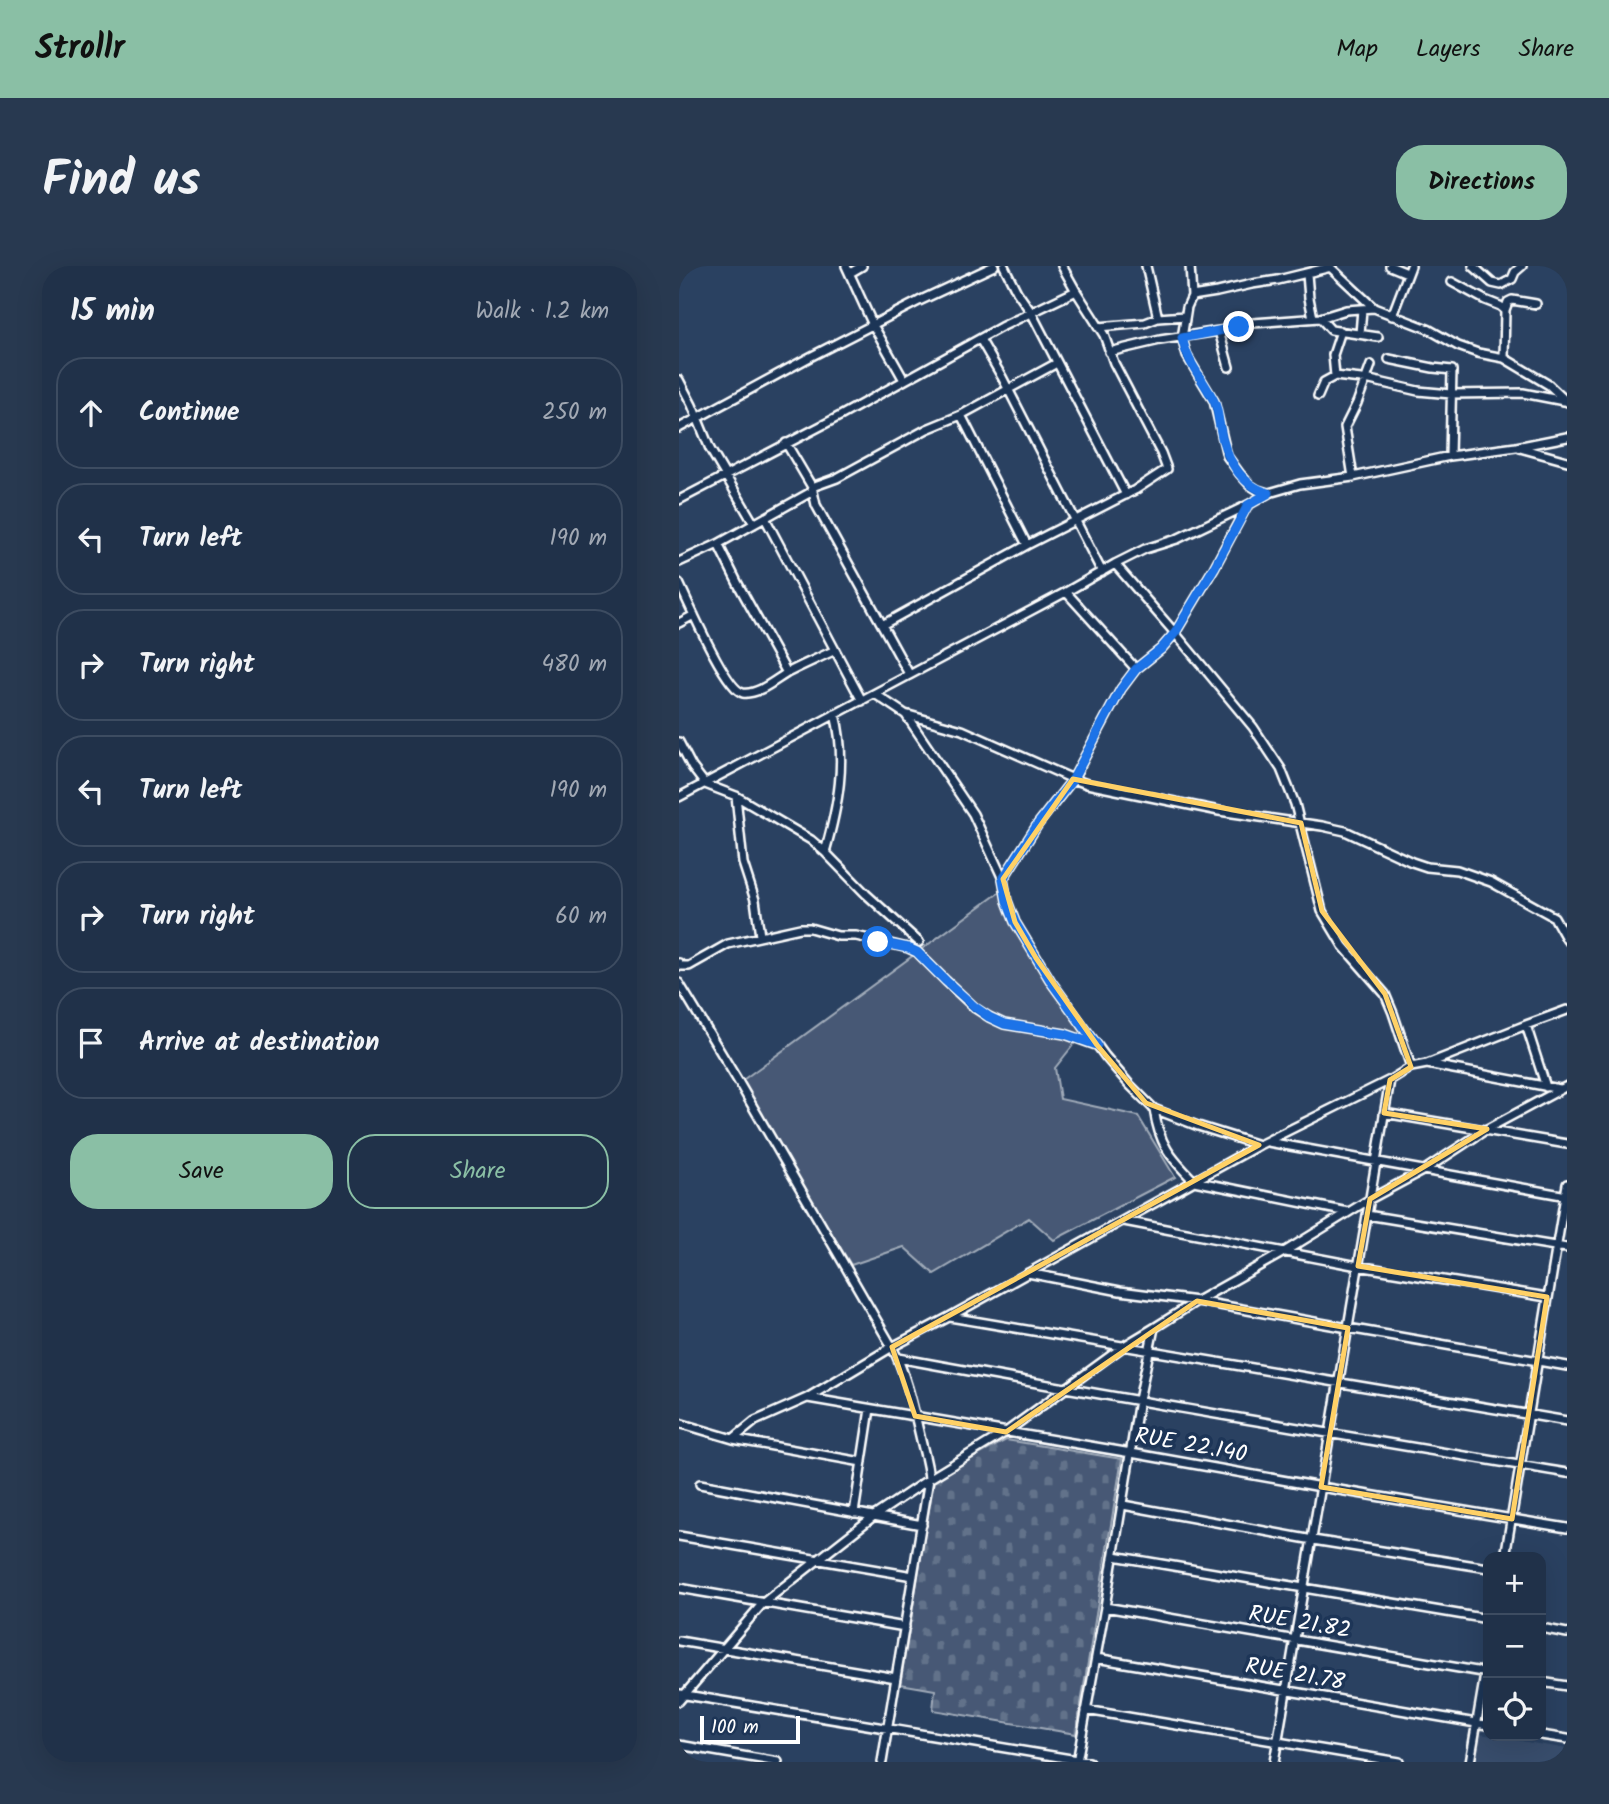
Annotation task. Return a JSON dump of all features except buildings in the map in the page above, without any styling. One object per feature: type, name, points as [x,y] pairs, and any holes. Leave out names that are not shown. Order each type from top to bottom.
[{"type":"street","points":[[862,266],[848,270],[873,325],[904,380]]},
{"type":"street","points":[[679,428],[873,325],[994,266]]},
{"type":"street","points":[[1004,266],[1031,312],[1126,495]]},
{"type":"street","points":[[882,625],[1027,545],[1143,486],[1167,469],[1109,352],[1104,335],[1062,266]]},
{"type":"street","points":[[1146,266],[1158,318]]},
{"type":"street","points":[[1190,266],[1192,296],[1185,316],[1182,338],[1191,365],[1214,401],[1227,456],[1250,485],[1269,493]]},
{"type":"street","points":[[1390,266],[1409,270],[1392,316]]},
{"type":"street","points":[[1473,266],[1492,283],[1501,285],[1512,279],[1514,272],[1522,266]]},
{"type":"street","points":[[1192,296],[1307,274],[1330,267],[1374,308],[1428,329],[1478,354],[1504,358],[1549,385],[1566,402]]},
{"type":"street","points":[[1307,274],[1309,298],[1316,318],[1331,330],[1378,337]]},
{"type":"street","points":[[1452,282],[1505,310]]},
{"type":"street","points":[[679,500],[1031,312],[1076,291]]},
{"type":"street","points":[[1504,358],[1505,310],[1509,302],[1512,300],[1535,304]]},
{"type":"street","points":[[1109,352],[1253,323],[1316,318],[1346,310],[1374,308]]},
{"type":"street","points":[[1360,334],[1362,309]]},
{"type":"street","points":[[1098,327],[1185,316]]},
{"type":"street","points":[[1220,331],[1229,367]]},
{"type":"street","points":[[1335,376],[1333,355],[1341,331]]},
{"type":"street","points":[[980,339],[1102,572]]},
{"type":"street","points":[[1389,359],[1451,369],[1450,456]]},
{"type":"street","points":[[679,562],[718,544],[813,489],[927,429],[961,415],[1057,363]]},
{"type":"street","points":[[1353,477],[1344,432],[1371,365]]},
{"type":"street","points":[[1318,396],[1324,382],[1335,376],[1365,379],[1418,391],[1451,394],[1523,393],[1566,402]]},
{"type":"street","points":[[679,380],[710,449],[754,524]]},
{"type":"street","points":[[961,415],[1027,545]]},
{"type":"street","points":[[679,797],[1115,564],[1146,549],[1177,539],[1269,493],[1300,484],[1353,477],[1450,456],[1567,437]]},
{"type":"street","points":[[786,443],[813,489],[816,505],[909,674]]},
{"type":"street","points":[[1516,447],[1567,461]]},
{"type":"street","points":[[1003,879],[1038,824],[1073,779],[1121,689],[1136,669],[1161,649],[1175,633],[1248,505]]},
{"type":"street","points":[[765,518],[862,701]]},
{"type":"street","points":[[718,544],[787,673]]},
{"type":"street","points":[[1115,564],[1253,727],[1281,769],[1301,823],[1322,911],[1343,946],[1385,994],[1411,1067]]},
{"type":"street","points":[[679,583],[727,680],[740,692],[754,691],[835,650]]},
{"type":"street","points":[[1066,592],[1136,669]]},
{"type":"street","points":[[679,623],[694,615]]},
{"type":"street","points":[[875,694],[905,714],[962,730],[1073,779],[1155,799],[1345,831],[1412,862],[1427,867],[1457,870],[1491,883],[1554,917],[1567,940]]},
{"type":"street","points":[[825,852],[841,773],[841,746],[835,714]]},
{"type":"street","points":[[905,714],[973,814],[1003,879],[1015,922],[1052,983],[1129,1084],[1154,1109],[1259,1145]]},
{"type":"street","points":[[679,742],[692,767],[705,784],[736,796],[806,837],[919,942]]},
{"type":"street","points":[[736,796],[743,863],[755,900],[760,936]]},
{"type":"street","points":[[679,963],[685,966],[693,965],[728,944],[810,928],[838,936],[856,936],[917,952],[975,1007],[1004,1024],[1065,1034],[1097,1045]]},
{"type":"street","points":[[679,983],[898,1358],[915,1416],[929,1479],[882,1762]]},
{"type":"street","points":[[733,1438],[755,1421],[807,1398],[891,1347],[1259,1145],[1411,1067],[1427,1064],[1567,1010]]},
{"type":"street","points":[[1525,1025],[1546,1087]]},
{"type":"street","points":[[1427,1064],[1565,1089]]},
{"type":"street","points":[[1274,1762],[1390,1080]]},
{"type":"street","points":[[681,1697],[762,1602],[874,1516],[1006,1432],[1124,1346],[1370,1199],[1426,1170],[1487,1129],[1565,1089]]},
{"type":"street","points":[[1154,1109],[1157,1130],[1165,1147],[1194,1181],[1348,1212]]},
{"type":"street","points":[[1384,1113],[1567,1144]]},
{"type":"street","points":[[1267,1141],[1566,1196]]},
{"type":"street","points":[[1506,1552],[1567,1184]]},
{"type":"street","points":[[1367,1215],[1567,1248]]},
{"type":"street","points":[[1124,1221],[1359,1266],[1547,1297]]},
{"type":"street","points":[[1028,1273],[1567,1366]]},
{"type":"street","points":[[949,1317],[1567,1421]]},
{"type":"street","points":[[1077,1761],[1139,1400],[1154,1328]]},
{"type":"street","points":[[898,1358],[1065,1389],[1567,1473]]},
{"type":"street","name":"RUE 22.140","points":[[807,1398],[1567,1528]]},
{"type":"street","points":[[854,1513],[870,1409]]},
{"type":"street","points":[[679,1423],[733,1438],[862,1462]]},
{"type":"street","points":[[700,1484],[922,1525]]},
{"type":"street","points":[[1123,1505],[1483,1568]]},
{"type":"street","points":[[679,1536],[913,1576]]},
{"type":"street","points":[[1114,1556],[1483,1618]]},
{"type":"street","points":[[679,1588],[905,1628]]},
{"type":"street","name":"RUE 21.82","points":[[1105,1607],[1483,1672]]},
{"type":"street","points":[[1546,1629],[1567,1633]]},
{"type":"street","points":[[679,1641],[896,1678]]},
{"type":"street","name":"RUE 21.78","points":[[1095,1658],[1483,1724]]},
{"type":"street","points":[[1471,1762],[1486,1678]]},
{"type":"street","points":[[1546,1683],[1567,1686]]},
{"type":"street","points":[[681,1697],[1090,1762]]},
{"type":"street","points":[[1086,1710],[1399,1762]]},
{"type":"street","points":[[1546,1736],[1567,1739]]},
{"type":"street","points":[[679,1745],[778,1762]]},
{"type":"highlighted area","points":[[1073,779],[1301,823],[1322,911],[1385,994],[1411,1067],[1390,1080],[1384,1113],[1487,1129],[1370,1199],[1358,1266],[1547,1297],[1512,1519],[1321,1487],[1348,1328],[1197,1301],[1006,1432],[915,1416],[892,1347],[1259,1145],[1146,1103],[1097,1045],[1036,958],[1015,922],[1003,879]]},
{"type":"shaded area","points":[[1480,1734],[1483,1735],[1483,1741],[1521,1741],[1567,1749],[1567,1762],[1476,1762]]},
{"type":"green space","points":[[1000,892],[1082,1034],[1055,1068],[1060,1099],[1138,1116],[1175,1177],[1054,1240],[1029,1218],[934,1274],[904,1247],[851,1265],[740,1082]]},
{"type":"green space","points":[[1006,1440],[1122,1459],[1076,1734],[933,1710],[935,1690],[900,1684],[934,1479]]},
{"type":"route","points":[[878,942],[917,952],[989,1017],[1004,1024],[1065,1034],[1097,1045],[1052,983],[1015,922],[1003,879],[1038,824],[1073,779],[1121,689],[1136,669],[1161,649],[1175,633],[1248,505],[1269,493],[1250,485],[1227,456],[1214,401],[1191,365],[1182,338],[1239,327]]}]
